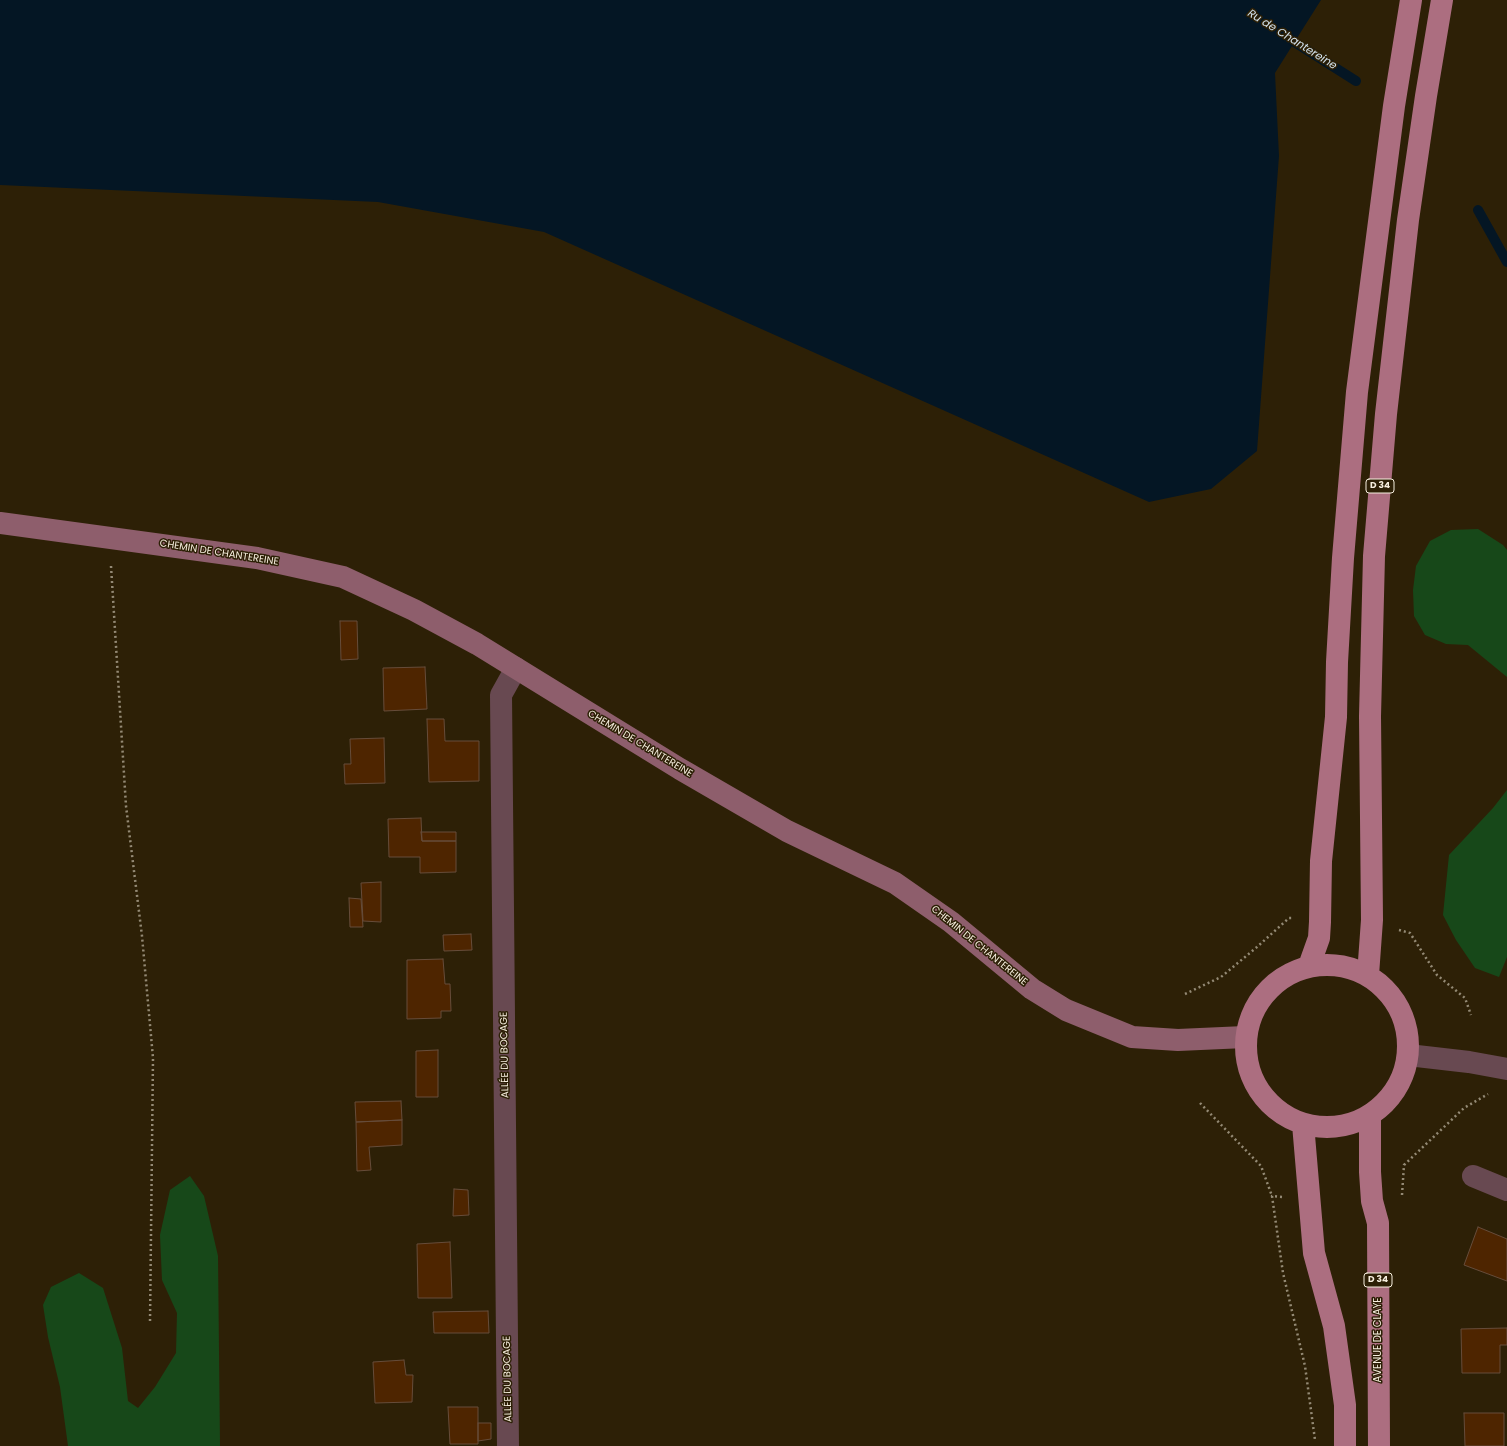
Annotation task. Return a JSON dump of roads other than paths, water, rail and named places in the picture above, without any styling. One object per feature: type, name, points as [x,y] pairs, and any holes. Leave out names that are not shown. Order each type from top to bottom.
[{"type":"main road","points":[[1309,966],[1319,938],[1321,861],[1336,716],[1337,662],[1343,558],[1357,392],[1371,271],[1394,106],[1411,0]]},
{"type":"main road","name":"D 34","points":[[1368,975],[1372,920],[1370,716],[1374,556],[1386,414],[1408,220],[1442,0]]},
{"type":"main road","points":[[1339,965],[1368,975],[1383,986],[1395,1001],[1404,1018],[1408,1036],[1408,1055],[1404,1073],[1396,1089],[1384,1103],[1370,1114],[1349,1124],[1326,1127],[1303,1124],[1282,1114],[1266,1100],[1253,1081],[1246,1059],[1245,1037],[1256,1005],[1278,980],[1309,966],[1339,965]]},
{"type":"main road","name":"AVENUE DE CLAYE","points":[[1370,1114],[1370,1172],[1372,1201],[1378,1223],[1379,1446]]},
{"type":"main road","points":[[1303,1124],[1314,1253],[1334,1326],[1344,1405],[1345,1446]]},
{"type":"street","name":"CHEMIN DE CHANTEREINE","points":[[0,523],[257,558],[343,577],[414,610],[477,644],[680,769],[787,831],[895,883],[951,922],[1032,989],[1066,1010],[1132,1037],[1178,1040],[1245,1037]]},
{"type":"street","name":"ALLÉE DU BOCAGE","points":[[508,1446],[501,695],[516,668]]},
{"type":"street","points":[[1408,1055],[1469,1062],[1507,1069]]},
{"type":"street","points":[[1473,1176],[1507,1190]]},
{"type":"water","points":[[0,0],[1321,0],[1275,73],[1279,156],[1257,451],[1211,489],[1149,502],[544,232],[378,202],[0,185]]},
{"type":"waterway","name":"Ru de Chantereine","points":[[1285,36],[1356,81]]},
{"type":"waterway","name":"Ru de Chantereine","points":[[1478,210],[1507,262]]}]
